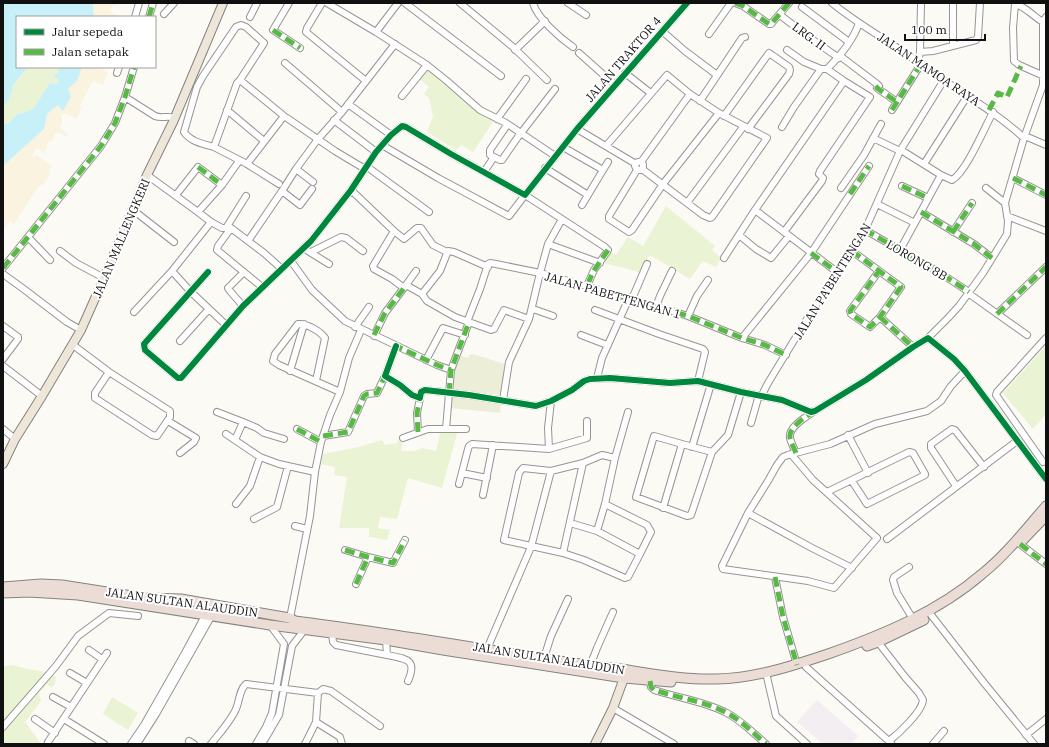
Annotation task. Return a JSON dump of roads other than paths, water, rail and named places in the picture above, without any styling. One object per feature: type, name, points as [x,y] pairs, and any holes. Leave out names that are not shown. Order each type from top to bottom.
[{"type":"highway","name":"JALAN SULTAN ALAUDDIN","points":[[3,593],[29,592],[144,601],[181,599],[290,618],[295,621],[624,678],[650,681],[684,681],[741,677],[802,666],[913,619],[929,614],[983,574],[1020,536],[1046,506]]},
{"type":"highway","name":"JALAN SULTAN ALAUDDIN","points":[[3,587],[40,584],[62,585],[209,615],[332,633],[444,647],[488,646],[590,666],[684,681],[723,684],[766,677],[878,642],[984,581],[1046,516]]},
{"type":"main road","name":"JALAN MALLENGKERI","points":[[3,464],[14,439],[42,396],[81,330],[147,174],[174,118],[223,3]]},
{"type":"main road","points":[[595,744],[613,708],[624,678]]},
{"type":"street","points":[[135,16],[139,3]]},
{"type":"street","points":[[149,16],[154,3]]},
{"type":"street","points":[[164,14],[174,3]]},
{"type":"street","points":[[250,17],[257,3]]},
{"type":"street","points":[[289,3],[273,30],[300,48]]},
{"type":"street","points":[[322,3],[306,32],[366,81]]},
{"type":"street","points":[[327,3],[427,65],[476,108],[506,122],[521,134],[555,156]]},
{"type":"street","points":[[376,32],[398,3]]},
{"type":"street","points":[[405,3],[501,76]]},
{"type":"street","points":[[460,3],[516,50],[547,80]]},
{"type":"street","points":[[467,8],[471,3]]},
{"type":"street","points":[[533,3],[545,21],[572,47]]},
{"type":"street","points":[[568,3],[586,15]]},
{"type":"street","name":"JALAN TRAKTOR 4","points":[[382,145],[438,178],[509,216],[577,129],[687,3]]},
{"type":"street","points":[[708,34],[731,3]]},
{"type":"street","points":[[735,3],[743,6],[769,24],[771,24],[780,15],[789,3]]},
{"type":"street","name":"JALAN MAMOA RAYA","points":[[832,3],[859,23],[993,112],[1024,137],[1046,145]]},
{"type":"street","points":[[892,110],[920,63],[921,3]]},
{"type":"street","points":[[953,3],[953,45]]},
{"type":"street","points":[[920,52],[933,51],[977,39],[980,3]]},
{"type":"street","points":[[965,371],[951,386],[942,401],[932,408],[914,415],[876,424],[830,444],[794,454],[783,457],[748,513],[723,563],[723,569],[808,581],[833,588],[877,538],[813,480],[794,454],[790,433],[813,412],[866,380],[913,346],[928,338],[951,315],[969,292],[983,273],[1007,234],[1008,226],[1005,203],[1024,137],[1045,86],[1044,20],[1035,18],[1016,4],[1013,28],[1014,61],[1019,65],[1044,76]]},
{"type":"street","points":[[802,7],[850,42]]},
{"type":"street","name":"LRG. II","points":[[780,15],[810,38],[877,84],[879,86],[877,88],[896,102]]},
{"type":"street","points":[[516,50],[545,21]]},
{"type":"street","points":[[782,127],[794,106],[824,69],[839,57],[850,42],[859,23]]},
{"type":"street","points":[[214,147],[237,83],[264,43],[246,27],[241,25],[236,27],[203,76],[199,84],[184,132],[187,137],[192,140],[214,147],[247,164],[279,184]]},
{"type":"street","points":[[662,31],[684,51],[717,75]]},
{"type":"street","points":[[700,101],[742,38],[745,37]]},
{"type":"street","points":[[248,241],[318,139],[342,112],[395,44]]},
{"type":"street","points":[[739,235],[756,249],[771,258],[822,181],[819,174],[820,171],[870,97],[824,69],[804,62],[787,50]]},
{"type":"street","points":[[579,53],[615,85]]},
{"type":"street","points":[[577,129],[606,146],[644,165],[609,214],[609,220],[630,232],[663,184],[721,115],[769,53],[790,67],[789,74],[687,203]]},
{"type":"street","points":[[285,63],[342,112]]},
{"type":"street","points":[[402,96],[427,65]]},
{"type":"street","points":[[3,268],[101,146],[115,123],[134,68]]},
{"type":"street","points":[[625,73],[648,92]]},
{"type":"street","points":[[606,146],[667,75],[690,94],[721,115],[767,138],[712,217],[708,218],[703,215],[663,184],[640,170]]},
{"type":"street","points":[[497,119],[526,79]]},
{"type":"street","points":[[240,80],[284,116],[247,164]]},
{"type":"street","name":"JALAN PA'BENTENGAN","points":[[751,423],[761,395],[807,319],[865,230],[878,204],[900,151],[944,80]]},
{"type":"street","points":[[190,81],[199,84]]},
{"type":"street","points":[[724,258],[844,81]]},
{"type":"street","points":[[507,125],[490,150],[490,155],[500,160],[503,160],[554,89]]},
{"type":"street","points":[[638,163],[690,94]]},
{"type":"street","points":[[924,164],[968,95]]},
{"type":"street","points":[[125,97],[155,116],[169,116],[174,118]]},
{"type":"street","points":[[348,104],[391,135]]},
{"type":"street","points":[[227,110],[264,141]]},
{"type":"street","points":[[873,138],[952,180],[968,159],[993,112]]},
{"type":"street","points":[[287,118],[335,151],[365,168],[429,212]]},
{"type":"street","points":[[334,120],[376,152]]},
{"type":"street","points":[[841,188],[864,155],[881,124]]},
{"type":"street","points":[[208,272],[143,346],[145,350],[176,378],[180,378],[243,306],[292,261],[328,221],[376,152],[397,129],[404,126],[450,154],[525,195],[608,250],[593,272],[587,286]]},
{"type":"street","points":[[563,147],[603,170]]},
{"type":"street","points":[[484,172],[494,157]]},
{"type":"street","points":[[198,212],[222,185],[239,161]]},
{"type":"street","points":[[582,206],[608,162]]},
{"type":"street","points":[[742,338],[811,253],[869,166]]},
{"type":"street","points":[[176,195],[198,167],[222,185]]},
{"type":"street","points":[[545,168],[588,195]]},
{"type":"street","points":[[282,191],[300,205],[313,185],[296,169]]},
{"type":"street","points":[[147,174],[211,222],[222,228],[229,228],[248,241],[282,269]]},
{"type":"street","points":[[900,250],[941,175]]},
{"type":"street","points":[[1013,178],[1046,195]]},
{"type":"street","points":[[902,186],[928,198]]},
{"type":"street","points":[[986,188],[1005,203]]},
{"type":"street","points":[[351,190],[404,239],[417,228],[421,228],[433,245],[447,252],[454,252],[488,267]]},
{"type":"street","points":[[246,196],[217,250],[262,287]]},
{"type":"street","points":[[953,232],[972,203]]},
{"type":"street","points":[[878,204],[915,223]]},
{"type":"street","points":[[133,210],[174,242]]},
{"type":"street","points":[[756,210],[837,272]]},
{"type":"street","points":[[921,212],[974,244],[992,258]]},
{"type":"street","points":[[1007,216],[1046,231]]},
{"type":"street","points":[[446,429],[451,370],[490,263],[540,273],[548,244],[562,219]]},
{"type":"street","points":[[134,312],[172,271],[211,222]]},
{"type":"street","name":"LORONG 8B","points":[[865,230],[969,292],[1027,335]]},
{"type":"street","points":[[394,231],[373,266],[374,269],[405,287],[422,294],[427,301],[455,318],[493,330],[504,310],[529,319]]},
{"type":"street","points":[[28,237],[50,260]]},
{"type":"street","points":[[311,252],[341,237],[346,238],[363,251]]},
{"type":"street","points":[[548,244],[600,263]]},
{"type":"street","points":[[303,248],[329,264]]},
{"type":"street","points":[[60,251],[76,264],[104,278]]},
{"type":"street","points":[[852,251],[901,287],[870,327],[850,312],[879,271]]},
{"type":"street","points":[[422,294],[440,271],[447,252]]},
{"type":"street","points":[[292,261],[312,290],[345,321],[374,336],[451,370]]},
{"type":"street","points":[[597,378],[599,364],[607,345],[647,264]]},
{"type":"street","points":[[997,314],[1046,267]]},
{"type":"street","points":[[172,271],[190,291],[226,325]]},
{"type":"street","points":[[374,336],[385,314],[416,271]]},
{"type":"street","points":[[656,307],[672,271]]},
{"type":"street","points":[[243,306],[228,288],[244,272]]},
{"type":"street","name":"JALAN PABETTENGAN 1","points":[[503,400],[509,362],[533,309],[540,273],[631,298],[688,316],[742,338],[765,345],[786,355]]},
{"type":"street","points":[[3,274],[67,322],[81,330]]},
{"type":"street","points":[[688,316],[693,302],[708,280]]},
{"type":"street","points":[[290,618],[307,529],[321,442],[340,392],[358,328],[369,307]]},
{"type":"street","points":[[180,341],[209,309]]},
{"type":"street","points":[[533,309],[553,316]]},
{"type":"street","points":[[595,310],[703,349],[705,352],[698,381]]},
{"type":"street","points":[[880,316],[913,346]]},
{"type":"street","points":[[316,381],[325,338],[322,334],[304,324],[296,325],[273,358],[276,364],[340,392]]},
{"type":"street","points":[[290,371],[304,324]]},
{"type":"street","points":[[3,326],[17,336],[18,339],[3,359]]},
{"type":"street","points":[[426,360],[442,328],[465,335]]},
{"type":"street","points":[[581,335],[607,345]]},
{"type":"street","points":[[928,338],[954,359],[965,371],[1046,479]]},
{"type":"street","points":[[1043,461],[996,395],[997,392],[1046,338]]},
{"type":"street","points":[[73,345],[109,372],[168,410],[171,414],[158,435],[154,436],[96,399],[95,393],[109,372]]},
{"type":"street","points":[[323,436],[348,432],[365,395],[377,394],[396,346]]},
{"type":"street","points":[[3,366],[42,396]]},
{"type":"street","points":[[385,376],[400,385],[412,395],[420,398]]},
{"type":"street","points":[[418,432],[417,413],[421,392],[423,390],[503,400],[536,406],[551,401],[572,390],[584,381],[597,378],[670,383],[698,381],[741,392],[782,400],[813,412]]},
{"type":"street","points":[[692,447],[711,384]]},
{"type":"street","points":[[712,452],[654,435],[636,497],[662,508],[687,516],[691,515],[712,452],[728,435],[741,392]]},
{"type":"street","points":[[549,449],[548,428],[551,401]]},
{"type":"street","points":[[217,412],[257,428],[264,433],[284,439]]},
{"type":"street","points":[[597,531],[605,504],[614,458],[628,412]]},
{"type":"street","points":[[459,484],[470,445],[478,443],[493,446],[549,449],[587,438],[587,420]]},
{"type":"street","points":[[168,421],[196,438],[194,442],[180,453]]},
{"type":"street","points":[[235,440],[243,422]]},
{"type":"street","points":[[297,429],[321,442]]},
{"type":"street","points":[[403,438],[431,429],[466,429]]},
{"type":"street","points":[[3,430],[14,439]]},
{"type":"street","points":[[956,486],[931,448],[931,444],[952,430],[955,430],[984,467]]},
{"type":"street","points":[[226,434],[260,457],[288,466],[315,472]]},
{"type":"street","points":[[848,435],[868,473]]},
{"type":"street","points":[[887,539],[1018,441]]},
{"type":"street","points":[[662,508],[682,444]]},
{"type":"street","points":[[483,495],[493,446]]},
{"type":"street","points":[[828,492],[852,480],[868,473],[910,452],[913,453],[925,474],[867,504],[852,480]]},
{"type":"street","points":[[605,504],[650,528],[651,532],[628,577],[625,578],[584,560],[563,553],[504,540],[519,473],[522,469],[551,471],[583,463],[602,455],[614,458]]},
{"type":"street","points":[[236,504],[249,489],[260,457]]},
{"type":"street","points":[[563,553],[583,463]]},
{"type":"street","points":[[254,519],[277,507],[288,466]]},
{"type":"street","points":[[488,646],[531,547],[551,471]]},
{"type":"street","points":[[462,473],[487,478]]},
{"type":"street","points":[[748,513],[852,568]]},
{"type":"street","points":[[570,523],[597,531],[640,554]]},
{"type":"street","points":[[295,526],[307,529]]},
{"type":"street","points":[[345,550],[393,563],[405,540]]},
{"type":"street","points":[[1020,544],[1046,564]]},
{"type":"street","points":[[356,584],[368,557]]},
{"type":"street","points":[[909,567],[894,577],[893,580],[897,593],[913,619]]},
{"type":"street","points":[[775,577],[783,617],[802,666],[890,743],[921,709],[923,700],[878,642]]},
{"type":"street","points":[[544,658],[551,636],[568,599]]},
{"type":"street","points":[[590,666],[613,612]]},
{"type":"street","points":[[3,726],[56,666],[78,636],[109,613],[138,616]]},
{"type":"street","points":[[929,614],[1029,741],[1046,719]]},
{"type":"street","points":[[137,744],[209,615]]},
{"type":"street","points":[[262,744],[278,718],[284,644],[270,624]]},
{"type":"street","points":[[256,744],[270,721],[281,688],[292,646],[305,629]]},
{"type":"street","points":[[332,633],[332,642],[336,645],[406,659],[409,662],[412,671],[408,681]]},
{"type":"street","points":[[386,640],[387,655]]},
{"type":"street","points":[[284,644],[292,646]]},
{"type":"street","points":[[89,650],[102,660]]},
{"type":"street","points":[[48,742],[107,653]]},
{"type":"street","points":[[130,744],[144,725],[187,655]]},
{"type":"street","points":[[70,673],[87,683]]},
{"type":"street","points":[[766,677],[776,716],[807,744]]},
{"type":"street","points":[[650,681],[651,687],[654,690],[692,700],[729,714],[766,744]]},
{"type":"street","points":[[211,744],[234,714],[242,688],[246,684],[318,693],[323,689],[331,691],[380,726]]},
{"type":"street","points":[[306,744],[316,722],[318,693]]},
{"type":"street","points":[[53,697],[71,707]]},
{"type":"street","points":[[613,708],[674,744]]},
{"type":"street","points":[[35,719],[54,733]]},
{"type":"street","points":[[64,719],[104,744]]},
{"type":"street","points":[[316,722],[340,737],[342,744]]},
{"type":"street","points":[[934,744],[944,731]]},
{"type":"water","points":[[3,3],[93,3],[94,16],[16,16],[16,68],[27,68],[13,85],[10,98],[3,108]]},
{"type":"water","points":[[60,68],[82,68],[77,81],[68,89],[71,96],[63,111],[58,105],[47,114],[44,129],[3,166],[3,123],[8,124],[16,115],[33,109],[50,83],[57,84],[59,79],[53,76],[58,73]]}]
